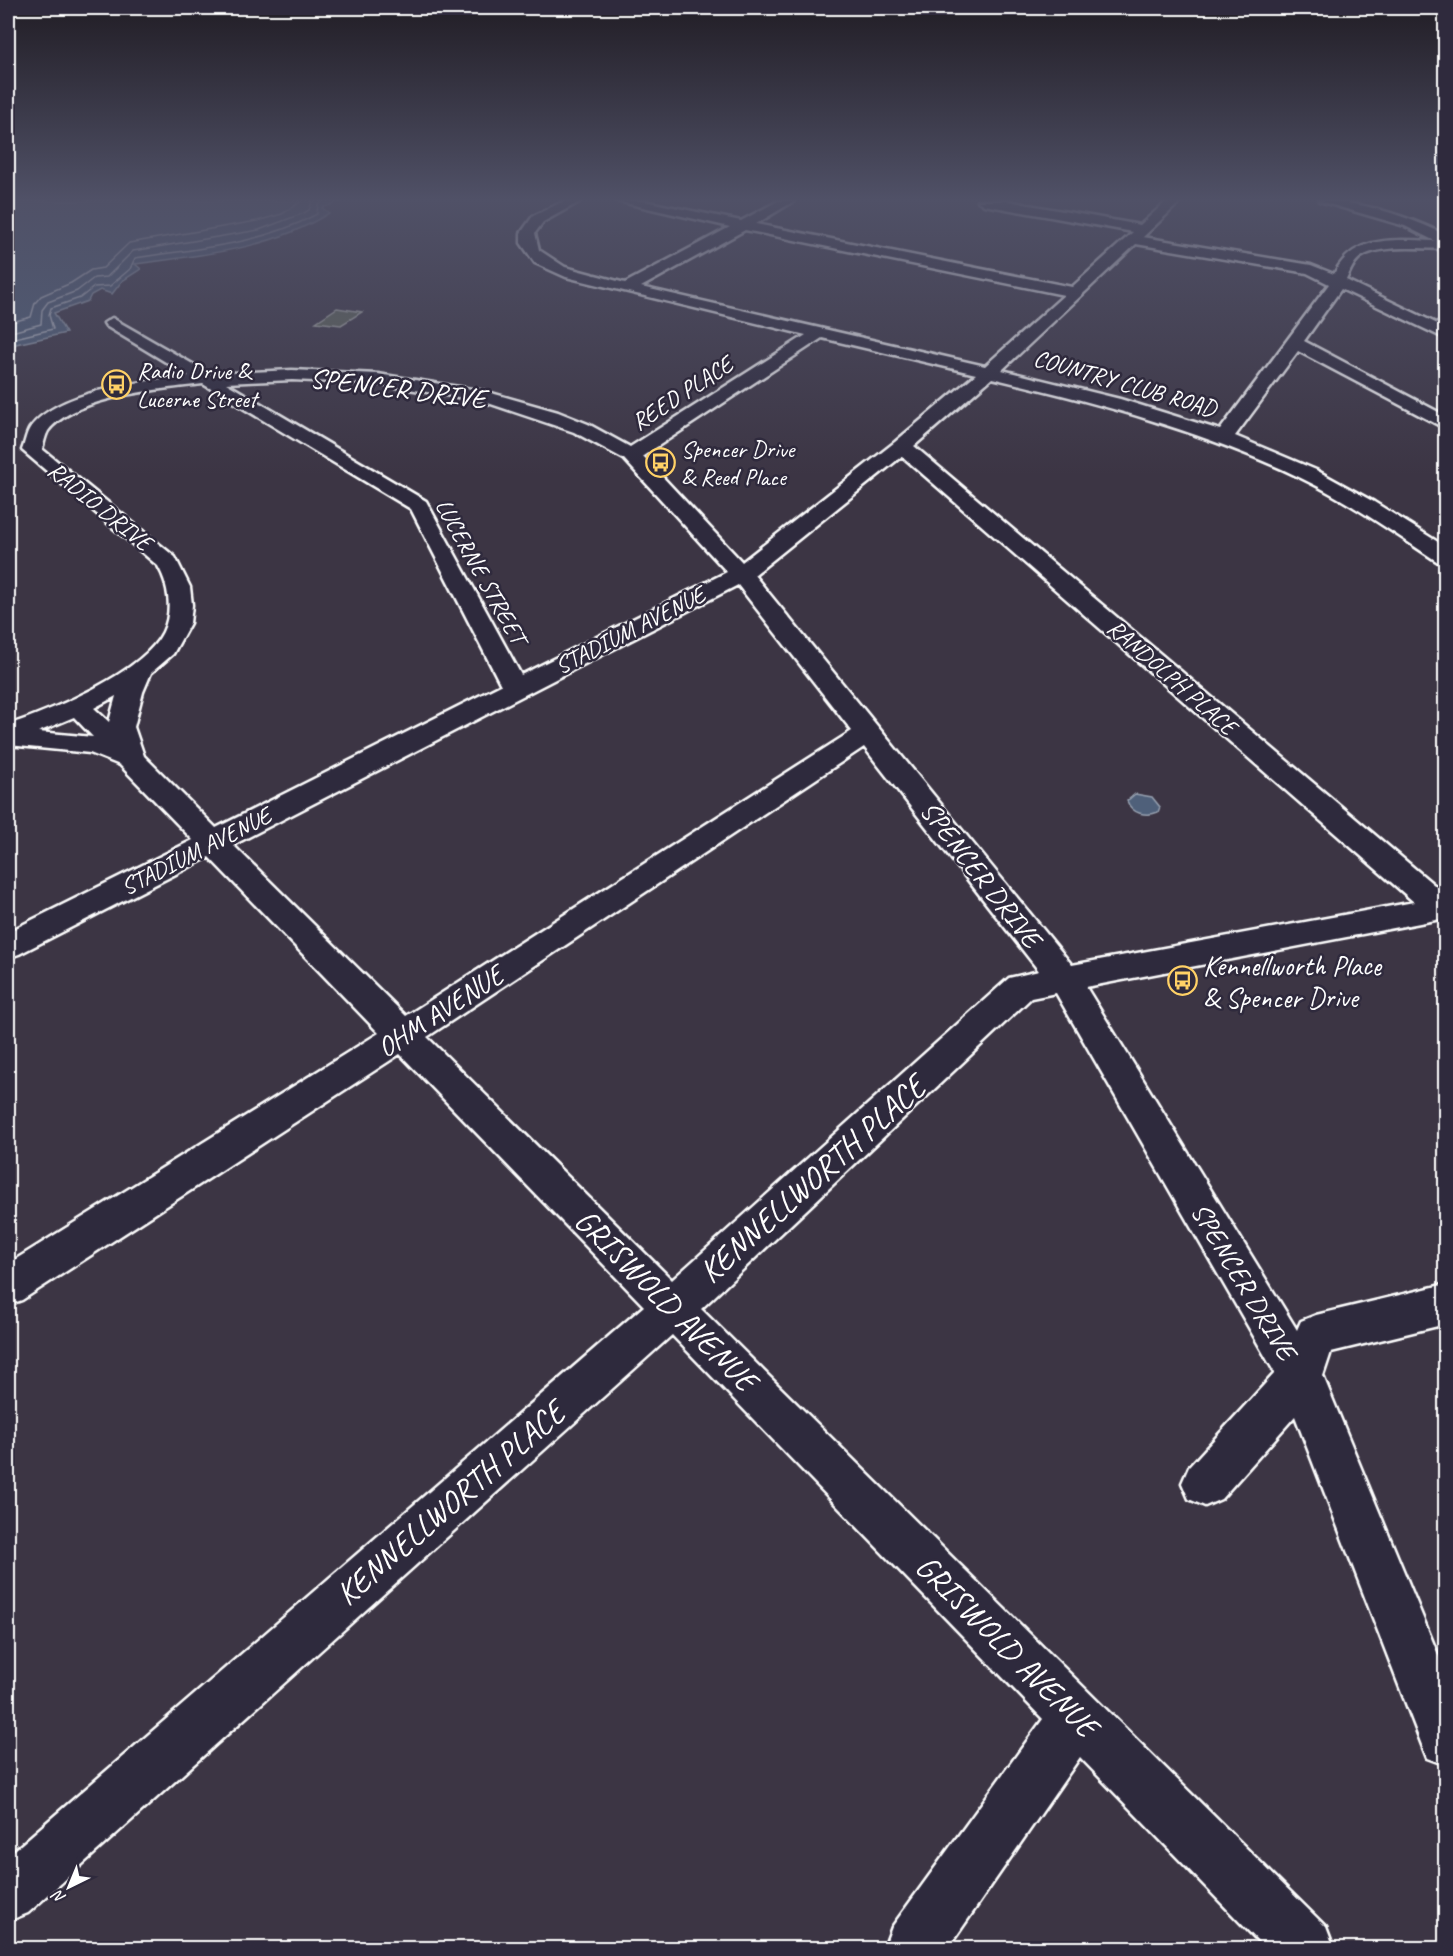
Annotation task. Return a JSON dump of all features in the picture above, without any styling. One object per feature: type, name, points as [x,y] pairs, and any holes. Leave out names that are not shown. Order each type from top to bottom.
[{"type":"street","name":"COUNTRY CLUB ROAD","points":[[647,292],[1114,403],[1224,437],[1290,464],[1337,489],[1446,557]]},
{"type":"street","points":[[1224,437],[1331,292]]},
{"type":"street","points":[[1359,292],[1446,334]]},
{"type":"street","name":"STADIUM AVENUE","points":[[8,946],[741,574],[902,447],[1077,293]]},
{"type":"street","name":"LUCERNE STREET","points":[[112,323],[419,505],[515,688]]},
{"type":"street","name":"REED PLACE","points":[[630,455],[821,332]]},
{"type":"street","points":[[1295,343],[1446,424]]},
{"type":"street","name":"SPENCER DRIVE","points":[[204,379],[247,376],[337,376],[450,389],[551,416],[590,432],[630,455],[741,574],[870,732],[1065,980],[1301,1376],[1446,1739]]},
{"type":"street","name":"RADIO DRIVE","points":[[78,706],[141,668],[174,634],[181,595],[177,578],[163,558],[32,450],[33,440],[50,420],[65,410],[102,396],[143,386],[204,379]]},
{"type":"street","name":"RANDOLPH PLACE","points":[[902,447],[1443,907]]},
{"type":"street","points":[[131,760],[121,727],[130,692],[141,668]]},
{"type":"street","points":[[8,735],[78,706]]},
{"type":"street","name":"GRISWOLD AVENUE","points":[[78,706],[1305,1948]]},
{"type":"street","name":"OHM AVENUE","points":[[8,1286],[403,1035],[870,732]]},
{"type":"street","points":[[8,735],[95,744],[131,760]]},
{"type":"street","name":"KENNELLWORTH PLACE","points":[[8,1893],[673,1307],[1021,987],[1443,907]]},
{"type":"street","points":[[1205,1483],[1301,1376],[1316,1335],[1446,1304]]},
{"type":"street","points":[[913,1948],[1077,1717]]},
{"type":"green space","points":[[337,308],[362,312],[341,325],[316,322]]},
{"type":"water","points":[[8,292],[96,292],[91,295],[88,301],[54,313],[66,333],[16,344],[8,353]]},
{"type":"water","points":[[1135,794],[1152,797],[1160,807],[1158,812],[1144,814],[1132,809],[1127,801]]},
{"type":"place","name":"Radio Drive & Lucerne Street","points":[[116,385]]},
{"type":"place","name":"Spencer Drive & Reed Place","points":[[660,463]]},
{"type":"place","name":"Kennellworth Place & Spencer Drive","points":[[1182,981]]}]
